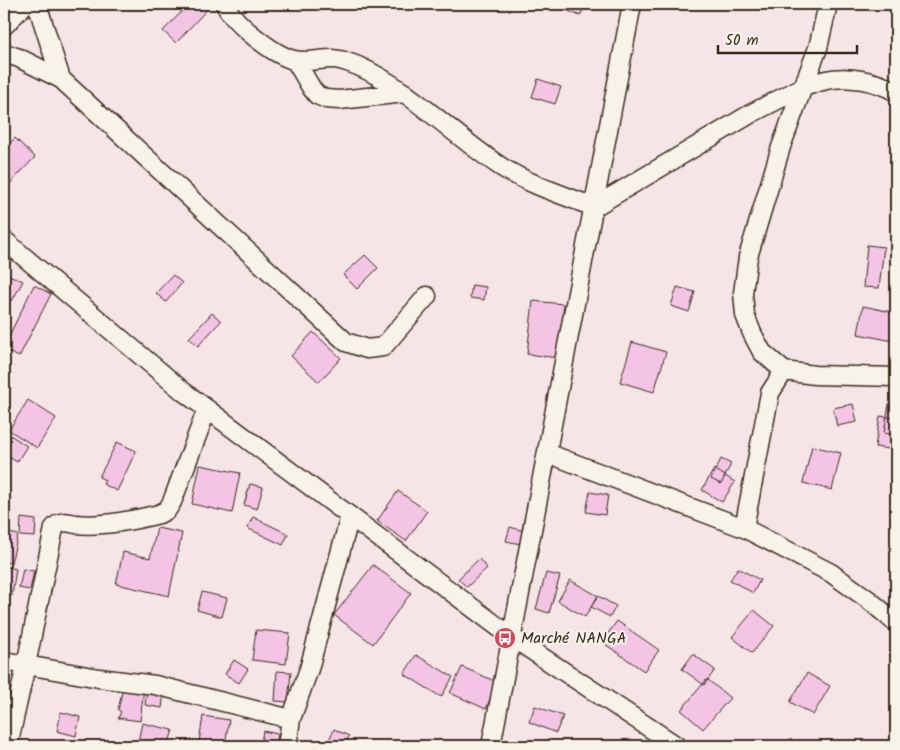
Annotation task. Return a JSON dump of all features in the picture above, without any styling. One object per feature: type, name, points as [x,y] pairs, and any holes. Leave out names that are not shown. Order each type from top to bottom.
[{"type":"street","points":[[4,26],[24,4]]},
{"type":"street","points":[[37,4],[60,79]]},
{"type":"street","points":[[225,4],[242,26],[276,52],[295,60],[317,61],[332,59],[348,62],[379,76],[405,93],[504,168],[537,185],[594,207]]},
{"type":"street","points":[[491,746],[632,4]]},
{"type":"street","points":[[828,4],[818,48],[781,147],[748,258],[743,294],[745,314],[762,352],[784,371],[814,375],[896,377]]},
{"type":"street","points":[[4,53],[19,58],[60,79],[346,342],[367,349],[382,347],[427,296]]},
{"type":"street","points":[[295,60],[312,89],[317,95],[326,99],[339,100],[405,93]]},
{"type":"street","points":[[594,207],[752,113],[803,87],[827,80],[852,79],[887,86],[896,92]]},
{"type":"street","points":[[4,240],[184,392],[513,638],[677,746]]},
{"type":"street","points":[[744,528],[770,393],[784,371]]},
{"type":"street","points":[[8,746],[54,528],[64,522],[77,524],[108,523],[154,515],[167,510],[172,502],[207,409]]},
{"type":"street","points":[[547,453],[744,528],[831,573],[895,616]]},
{"type":"street","points":[[286,746],[291,720],[309,669],[350,516]]},
{"type":"street","points":[[4,661],[99,678],[155,685],[291,720]]},
{"type":"building","points":[[189,4],[212,4],[176,43],[163,31]]},
{"type":"building","points":[[558,4],[586,4],[580,16],[557,6]]},
{"type":"building","points":[[538,79],[561,87],[555,104],[532,97]]},
{"type":"building","points":[[15,138],[35,157],[5,189],[4,149]]},
{"type":"building","points":[[867,245],[884,247],[879,288],[863,287]]},
{"type":"building","points":[[365,255],[378,268],[357,289],[343,275]]},
{"type":"building","points":[[7,274],[23,281],[12,301],[9,299],[4,309],[4,280]]},
{"type":"building","points":[[173,275],[182,283],[166,302],[156,293]]},
{"type":"building","points":[[34,285],[51,294],[19,357],[4,350],[4,346]]},
{"type":"building","points":[[472,285],[486,287],[484,300],[470,298]]},
{"type":"building","points":[[677,287],[695,292],[689,312],[671,306]]},
{"type":"building","points":[[533,301],[564,304],[558,358],[527,354]]},
{"type":"building","points":[[863,306],[896,313],[893,341],[858,334]]},
{"type":"building","points":[[212,313],[221,321],[198,346],[189,338]]},
{"type":"building","points":[[313,332],[341,358],[319,382],[291,356]]},
{"type":"building","points":[[632,342],[666,352],[654,392],[620,382]]},
{"type":"building","points":[[28,400],[56,418],[37,448],[9,430]]},
{"type":"building","points":[[853,404],[857,422],[837,426],[833,408]]},
{"type":"building","points":[[889,404],[896,405],[896,435],[884,433]]},
{"type":"building","points":[[880,416],[896,418],[896,450],[875,447]]},
{"type":"building","points":[[4,431],[27,446],[17,462],[4,454]]},
{"type":"building","points":[[117,442],[136,451],[117,491],[103,484],[105,480],[99,477]]},
{"type":"building","points":[[812,446],[841,453],[832,490],[803,483]]},
{"type":"building","points":[[721,459],[731,464],[721,484],[711,479]]},
{"type":"building","points":[[200,465],[240,473],[232,513],[192,504]]},
{"type":"building","points":[[714,469],[735,482],[722,502],[702,490]]},
{"type":"building","points":[[250,484],[263,487],[257,509],[244,505]]},
{"type":"building","points":[[398,491],[427,511],[406,541],[377,521]]},
{"type":"building","points":[[590,492],[608,495],[605,515],[586,512]]},
{"type":"building","points":[[253,517],[288,534],[283,545],[247,528]]},
{"type":"building","points":[[21,518],[36,520],[35,537],[20,536]]},
{"type":"building","points":[[510,527],[524,531],[521,544],[506,541]]},
{"type":"building","points":[[157,528],[182,533],[169,596],[116,584],[123,552],[150,558]]},
{"type":"building","points":[[4,532],[18,535],[11,563],[4,562]]},
{"type":"building","points":[[479,559],[487,568],[467,587],[458,579]]},
{"type":"building","points":[[373,565],[411,593],[373,644],[334,615]]},
{"type":"building","points":[[4,566],[16,569],[12,596],[4,594]]},
{"type":"building","points":[[738,568],[760,580],[753,593],[730,580]]},
{"type":"building","points":[[23,569],[34,571],[30,590],[19,588]]},
{"type":"building","points":[[546,573],[560,576],[549,613],[536,609]]},
{"type":"building","points":[[570,580],[598,596],[585,617],[558,601]]},
{"type":"building","points":[[202,592],[227,598],[222,617],[197,610]]},
{"type":"building","points":[[598,596],[616,606],[610,617],[591,607]]},
{"type":"building","points":[[754,610],[774,626],[752,653],[732,637]]},
{"type":"building","points":[[617,621],[659,650],[644,671],[602,642]]},
{"type":"building","points":[[256,630],[290,633],[286,664],[252,660]]},
{"type":"building","points":[[693,654],[715,670],[704,685],[682,669]]},
{"type":"building","points":[[416,655],[453,677],[441,697],[404,674]]},
{"type":"building","points":[[234,660],[248,669],[239,683],[225,674]]},
{"type":"building","points":[[462,667],[497,682],[486,709],[450,693]]},
{"type":"building","points":[[277,671],[291,672],[288,702],[275,701]]},
{"type":"building","points":[[807,673],[830,686],[813,715],[790,702]]},
{"type":"building","points":[[707,679],[730,698],[703,729],[681,710]]},
{"type":"building","points":[[124,683],[144,688],[140,721],[118,718],[121,712],[118,710]]},
{"type":"building","points":[[147,688],[164,691],[162,708],[145,705]]},
{"type":"building","points":[[535,706],[563,716],[556,733],[529,722]]},
{"type":"building","points":[[61,712],[80,717],[76,736],[57,731]]},
{"type":"building","points":[[203,716],[229,720],[225,746],[199,742]]},
{"type":"building","points":[[142,723],[173,730],[168,746],[137,746]]},
{"type":"building","points":[[334,729],[349,736],[344,746],[329,740]]},
{"type":"building","points":[[263,731],[278,734],[276,746],[260,746]]},
{"type":"place","name":"Marché NANGA","points":[[505,638]]}]
